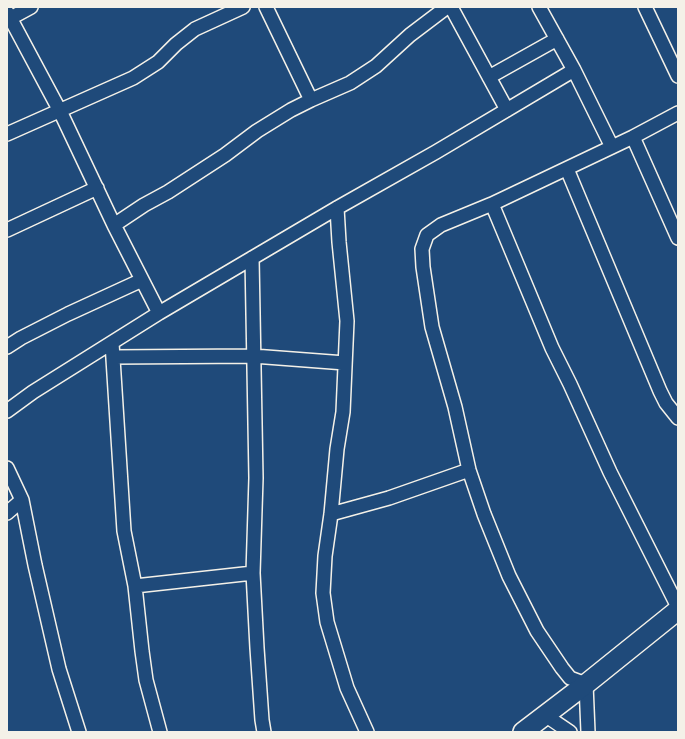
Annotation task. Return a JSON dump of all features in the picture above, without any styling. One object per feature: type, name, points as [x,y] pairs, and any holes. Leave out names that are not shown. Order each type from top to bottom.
[{"type":"street","points":[[31,7],[8,17],[60,111],[114,224],[159,313]]},
{"type":"street","points":[[7,134],[133,78],[158,62],[176,44],[195,29],[244,7]]},
{"type":"street","points":[[266,7],[311,100]]},
{"type":"street","points":[[114,224],[168,192],[291,110],[350,83],[376,66],[410,35],[447,7]]},
{"type":"street","points":[[451,7],[507,110]]},
{"type":"street","points":[[539,7],[574,70],[612,146]]},
{"type":"street","points":[[645,7],[678,76]]},
{"type":"street","points":[[489,77],[557,39]]},
{"type":"street","points":[[7,411],[33,392],[159,313],[574,70]]},
{"type":"street","points":[[586,684],[570,678],[537,631],[509,576],[484,514],[469,470],[454,407],[432,327],[423,267],[422,249],[427,235],[442,225],[492,204],[567,169],[678,113]]},
{"type":"street","points":[[633,137],[675,224],[678,238]]},
{"type":"street","points":[[567,169],[660,391],[666,403],[678,418]]},
{"type":"street","points":[[7,230],[97,188]]},
{"type":"street","points":[[492,204],[552,348],[610,472],[678,609],[586,684],[523,732]]},
{"type":"street","points":[[337,208],[347,321],[343,412],[337,449],[331,514],[325,556],[323,593],[327,622],[347,688],[367,732]]},
{"type":"street","points":[[252,258],[256,478],[253,573],[264,732]]},
{"type":"street","points":[[7,347],[21,338],[68,314],[142,280]]},
{"type":"street","points":[[112,343],[124,531],[135,586],[146,680],[160,732]]},
{"type":"street","points":[[113,357],[253,356],[345,362]]},
{"type":"street","points":[[7,468],[22,500],[35,565],[59,669],[78,732]]},
{"type":"street","points":[[331,514],[390,498],[469,470]]},
{"type":"street","points":[[7,513],[22,500]]},
{"type":"street","points":[[135,586],[253,573]]},
{"type":"street","points":[[586,684],[588,732]]},
{"type":"street","points":[[545,715],[570,732]]}]
